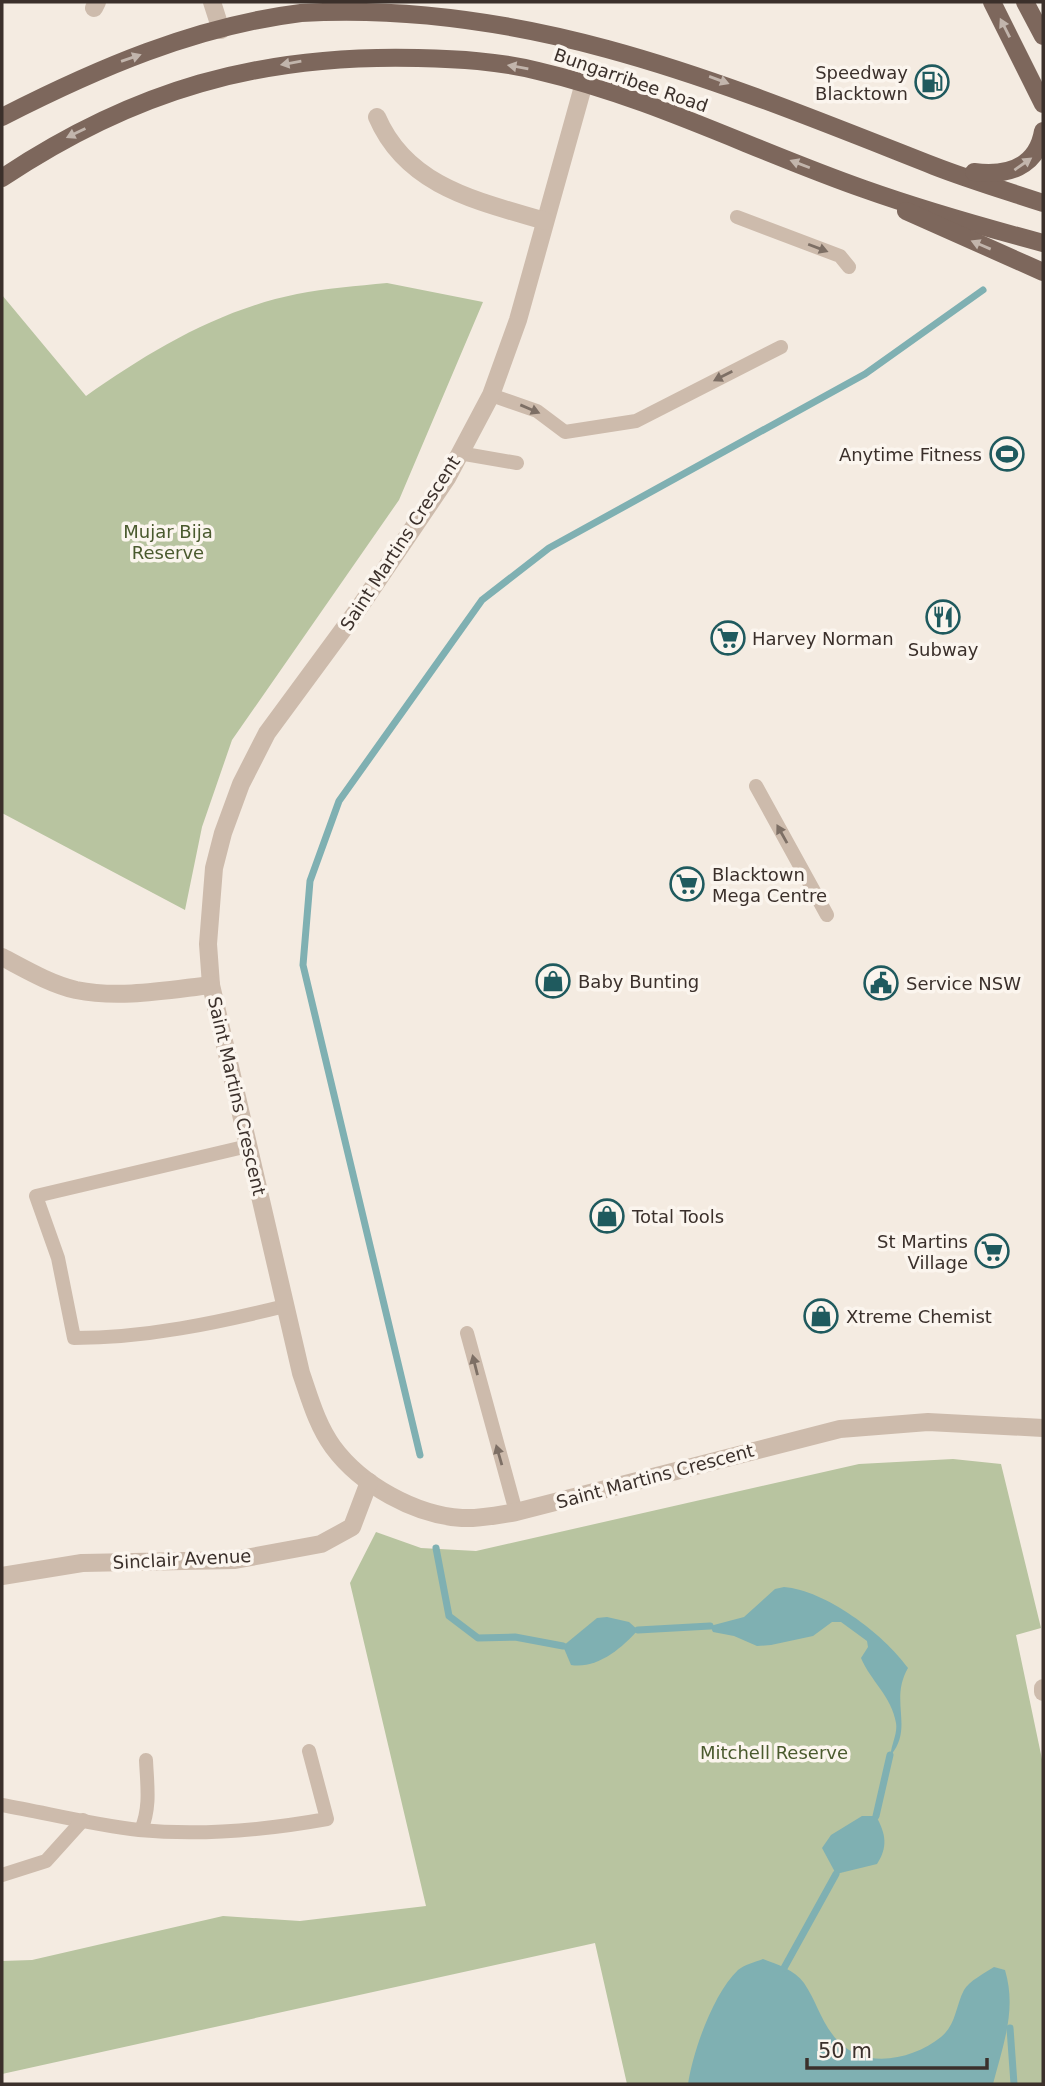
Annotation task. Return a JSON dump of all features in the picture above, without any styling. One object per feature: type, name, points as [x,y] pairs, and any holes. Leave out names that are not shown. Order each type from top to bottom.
[{"type":"main road","points":[[992,2],[1043,104]]},
{"type":"main road","points":[[1025,2],[1043,36]]},
{"type":"main road","name":"Bungarribee Road","points":[[2,117],[85,75],[196,35],[301,13],[407,9],[529,22],[628,47],[810,114],[936,166],[1043,203]]},
{"type":"main road","points":[[936,166],[993,174],[1011,172],[1035,155],[1041,146],[1043,131],[1034,91],[1019,54]]},
{"type":"main road","name":"Bungarribee Road","points":[[2,178],[50,146],[124,110],[226,75],[300,61],[379,57],[478,60],[584,83],[864,189],[1043,243]]},
{"type":"main road","points":[[864,189],[921,220],[1043,272]]},
{"type":"street","points":[[212,2],[221,30]]},
{"type":"street","name":"Saint Martins Crescent","points":[[584,83],[518,320],[491,395],[447,478],[359,608],[267,733],[241,784],[214,868],[208,944],[211,985],[285,1306],[313,1411],[333,1447],[369,1482],[394,1497],[441,1514],[462,1518],[516,1512],[840,1429],[928,1422],[1043,1428]]},
{"type":"street","points":[[377,117],[386,138],[415,170],[454,192],[545,222]]},
{"type":"street","points":[[2,957],[52,981],[88,992],[132,993],[211,985]]},
{"type":"street","name":"Sinclair Avenue","points":[[2,1576],[82,1563],[236,1560],[321,1544],[352,1527],[369,1482]]},
{"type":"lane","points":[[737,217],[839,256],[849,267]]},
{"type":"lane","points":[[491,395],[537,411],[565,432],[636,421],[780,347]]},
{"type":"lane","points":[[459,453],[517,463]]},
{"type":"lane","points":[[756,786],[827,915]]},
{"type":"lane","points":[[248,1146],[36,1196],[58,1258],[74,1338],[117,1338],[224,1321],[285,1306]]},
{"type":"lane","points":[[467,1333],[516,1512]]},
{"type":"lane","points":[[2,1805],[141,1830],[215,1831],[287,1826],[327,1819],[309,1751]]},
{"type":"lane","points":[[141,1830],[148,1797],[146,1760]]},
{"type":"lane","points":[[2,1875],[46,1861],[83,1820]]},
{"type":"green space","name":"Mujar Bija Reserve","points":[[387,283],[483,302],[399,500],[232,740],[202,827],[185,910],[2,813],[2,295],[86,396],[160,348],[240,310],[308,292]]},
{"type":"green space","name":"Mitchell Reserve","points":[[953,1459],[1001,1464],[1041,1628],[1016,1635],[1043,1764],[1043,2084],[627,2084],[595,1943],[2,2074],[2,1961],[32,1960],[223,1916],[300,1921],[426,1906],[350,1583],[376,1532],[421,1548],[476,1551],[859,1464]]},
{"type":"water","points":[[784,1587],[817,1596],[852,1616],[884,1641],[908,1668],[901,1692],[901,1734],[891,1755],[896,1723],[886,1697],[861,1658],[868,1647],[867,1641],[841,1622],[832,1622],[813,1636],[771,1645],[757,1646],[734,1636],[713,1632],[710,1626],[744,1617],[775,1589]]},
{"type":"water","points":[[607,1617],[629,1622],[638,1630],[624,1644],[599,1661],[571,1665],[563,1646],[597,1618]]},
{"type":"water","points":[[862,1816],[876,1816],[884,1835],[881,1858],[877,1864],[836,1874],[822,1848],[831,1835]]},
{"type":"water","points":[[763,1959],[800,1978],[828,2028],[839,2042],[850,2051],[876,2059],[904,2056],[930,2045],[950,2027],[961,1996],[970,1983],[994,1967],[1005,1970],[1010,1999],[1009,2013],[993,2084],[688,2084],[699,2040],[720,1993],[738,1970]]},
{"type":"waterway","points":[[420,1455],[303,965],[310,881],[339,801],[482,600],[549,548],[865,374],[983,290]]},
{"type":"waterway","points":[[436,1548],[449,1616],[478,1638],[515,1637],[563,1646]]},
{"type":"waterway","points":[[638,1630],[710,1626]]},
{"type":"waterway","points":[[876,1816],[890,1755]]},
{"type":"waterway","points":[[784,1968],[836,1874]]},
{"type":"waterway","points":[[1010,2028],[1014,2084]]},
{"type":"place","name":"Speedway Blacktown","points":[[932,82]]},
{"type":"place","name":"Anytime Fitness","points":[[1007,454]]},
{"type":"place","name":"Subway","points":[[943,617]]},
{"type":"place","name":"Harvey Norman","points":[[728,638]]},
{"type":"place","name":"Blacktown Mega Centre","points":[[687,884]]},
{"type":"place","name":"Baby Bunting","points":[[553,981]]},
{"type":"place","name":"Service NSW","points":[[881,983]]},
{"type":"place","name":"Total Tools","points":[[607,1216]]},
{"type":"place","name":"St Martins Village","points":[[992,1251]]},
{"type":"place","name":"Xtreme Chemist","points":[[821,1316]]}]
